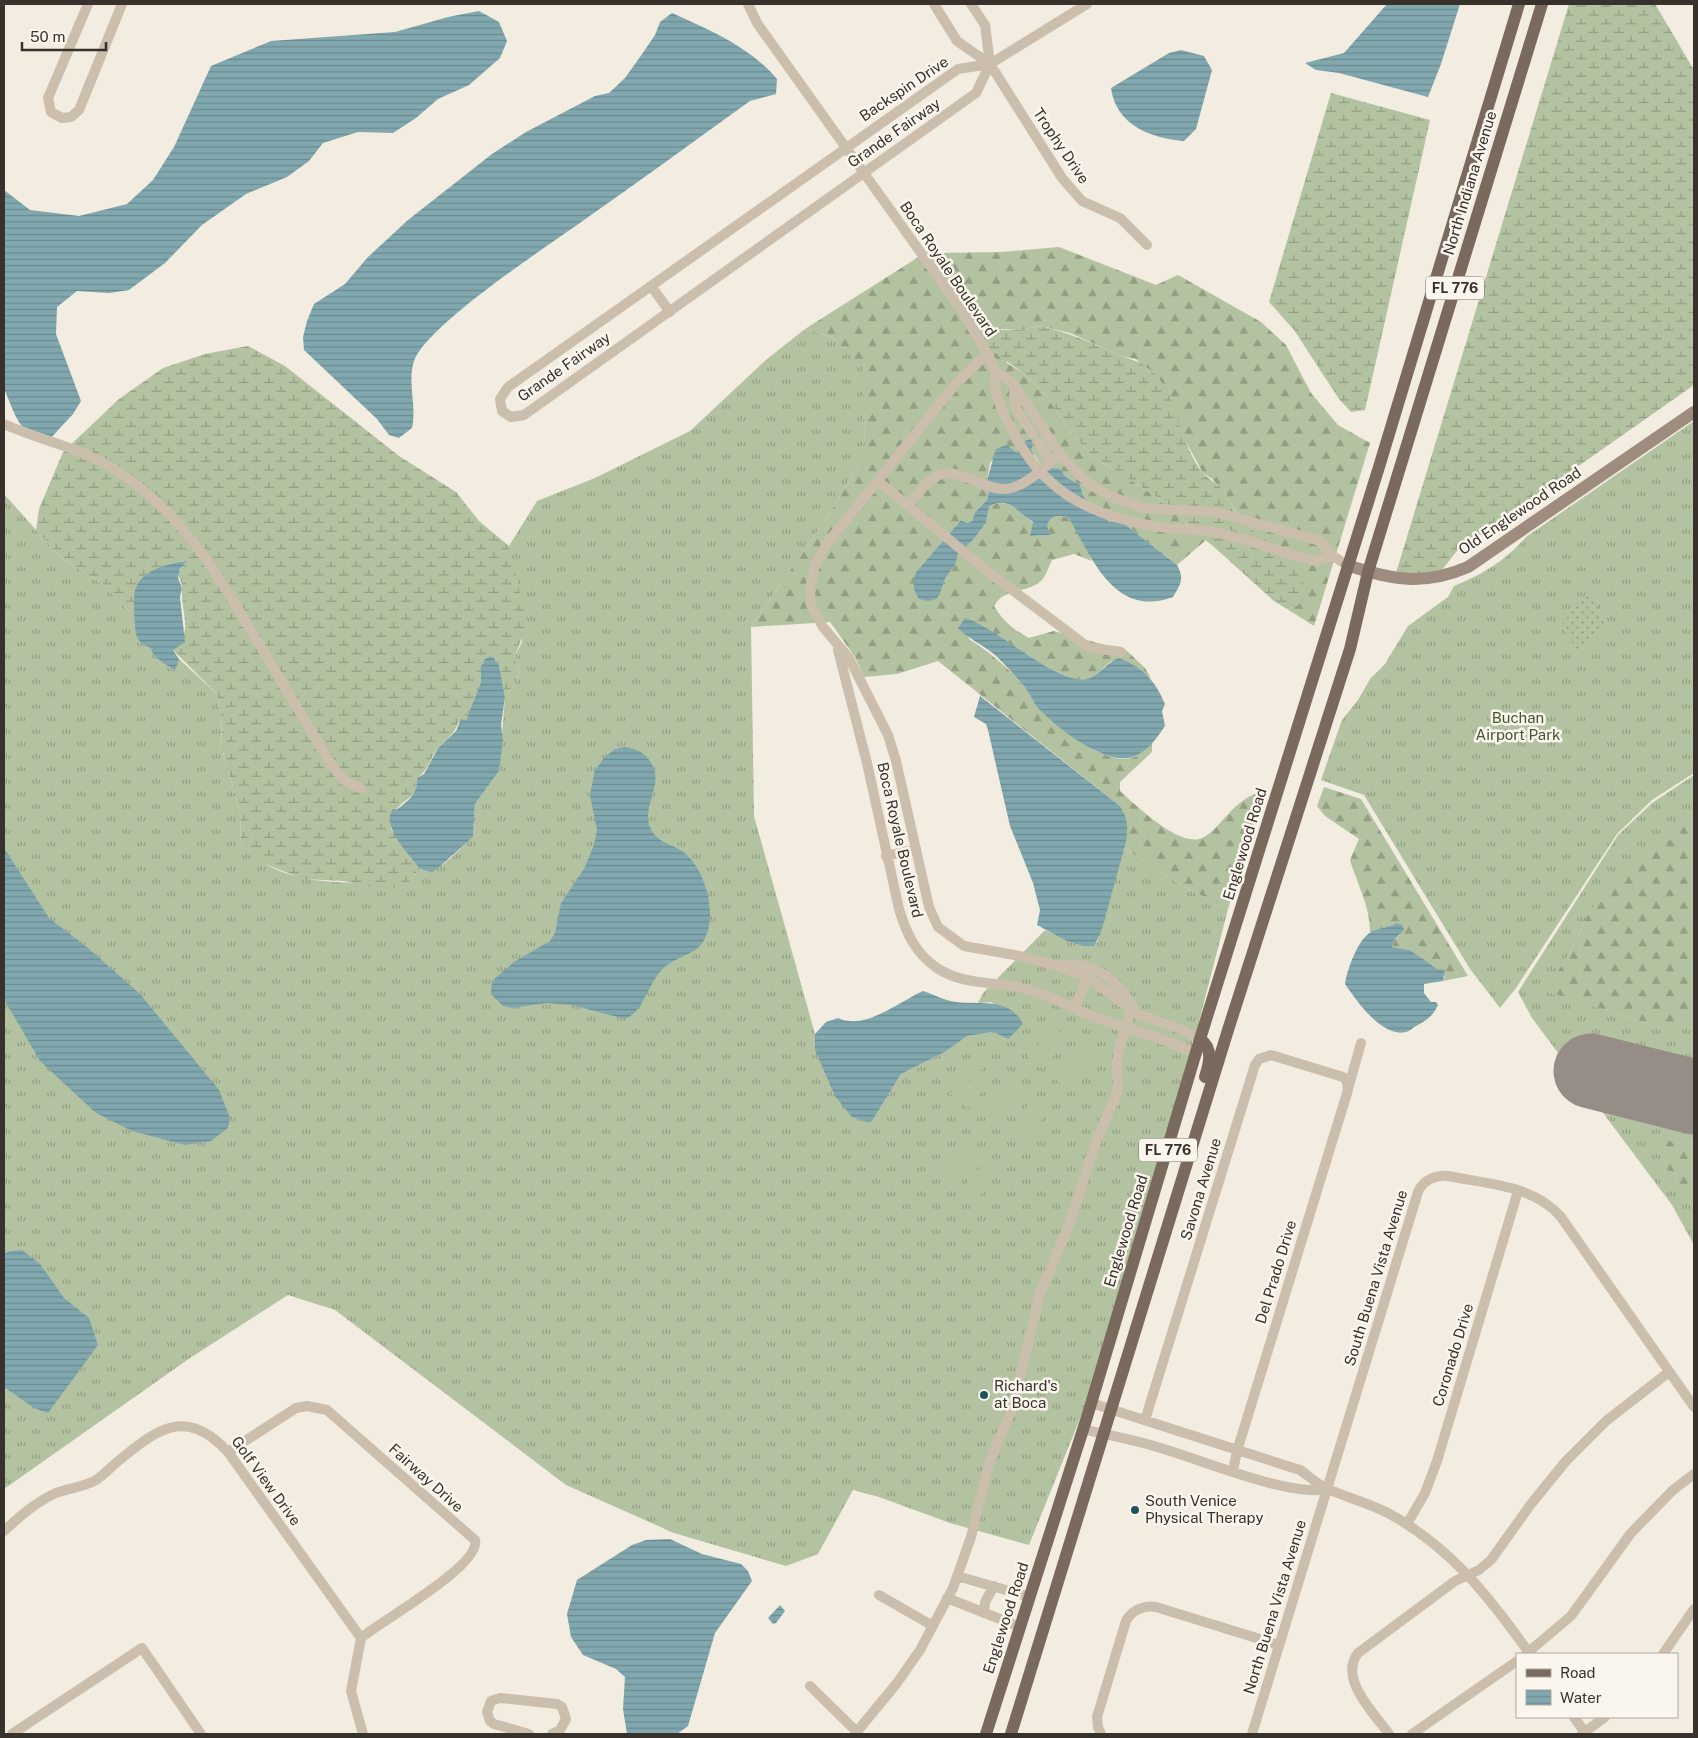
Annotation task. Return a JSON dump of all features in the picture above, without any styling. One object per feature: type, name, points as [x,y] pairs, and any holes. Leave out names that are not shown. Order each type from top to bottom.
[{"type":"main road","name":"North Indiana Avenue","points":[[1347,565],[1379,467],[1519,4]]},
{"type":"main road","name":"North Indiana Avenue","points":[[1368,572],[1542,4]]},
{"type":"main road","name":"Englewood Road","points":[[986,1734],[1083,1429],[1200,1039],[1347,565]]},
{"type":"main road","name":"FL 776","points":[[1011,1734],[1187,1164],[1350,649],[1368,572]]},
{"type":"main road","points":[[1187,1164],[1184,1144],[1209,1063],[1208,1047],[1200,1039]]},
{"type":"main road","points":[[1025,1611],[1047,1617]]},
{"type":"street","points":[[88,4],[48,98],[51,112],[62,118],[71,118],[79,110],[122,4]]},
{"type":"street","name":"Boca Royale Boulevard","points":[[748,4],[758,23],[845,148],[961,309],[987,353],[954,386],[826,545],[814,566],[810,588],[812,606],[823,627],[848,658],[888,734],[929,907],[938,927],[947,936],[964,946],[1020,956],[1058,966],[1088,977],[1134,1012],[1178,1028],[1200,1039]]},
{"type":"street","name":"Trophy Drive","points":[[934,4],[957,41],[990,64],[1074,194],[1090,207],[1125,222],[1147,245]]},
{"type":"street","name":"Trophy Drive","points":[[971,4],[985,25],[990,64]]},
{"type":"street","name":"Backspin Drive","points":[[845,148],[958,69],[990,64],[1087,4]]},
{"type":"street","name":"Grande Fairway","points":[[845,148],[508,387],[500,399],[502,411],[511,417],[524,414],[670,312],[976,93],[990,64]]},
{"type":"street","points":[[651,286],[670,312]]},
{"type":"street","points":[[987,353],[996,372],[1015,386],[1056,458]]},
{"type":"street","points":[[996,372],[994,385],[1007,420],[1019,444],[1039,470],[1060,491],[1083,506],[1112,518],[1161,527],[1213,531],[1315,561],[1333,556]]},
{"type":"street","points":[[1015,386],[1013,398],[1018,412],[1036,439],[1056,458],[1089,484],[1110,496],[1143,508],[1216,512],[1320,541],[1333,556],[1347,565]]},
{"type":"street","points":[[1007,420],[1018,412]]},
{"type":"street","name":"Old Englewood Road","points":[[1347,565],[1395,579],[1416,580],[1447,575],[1468,567],[1694,412]]},
{"type":"street","points":[[4,424],[66,446],[111,467],[152,496],[176,519],[207,558],[331,764],[344,780],[362,789]]},
{"type":"street","points":[[908,505],[930,481],[941,474],[952,472],[982,486],[1005,490],[1021,485],[1056,458]]},
{"type":"street","points":[[878,481],[991,574],[1088,647],[1121,652]]},
{"type":"street","name":"Boca Royale Boulevard","points":[[836,644],[867,763],[886,856],[905,930],[917,950],[937,968],[961,979],[1025,988],[1125,1027],[1170,1040],[1197,1054]]},
{"type":"street","points":[[886,856],[916,849]]},
{"type":"street","points":[[810,1686],[856,1733],[897,1683],[920,1650],[948,1598],[971,1537],[989,1463],[1013,1407],[1040,1293],[1069,1225],[1097,1139],[1118,1091],[1117,1063],[1125,1027],[1134,1012],[1127,996],[1114,980],[1089,966],[1072,962],[1058,966]]},
{"type":"street","points":[[1074,1008],[1088,977]]},
{"type":"street","name":"Del Prado Drive","points":[[1233,1471],[1237,1451],[1347,1086],[1362,1043]]},
{"type":"street","name":"Savona Avenue","points":[[1145,1420],[1259,1058],[1271,1055],[1340,1076],[1347,1086]]},
{"type":"street","name":"South Buena Vista Avenue","points":[[1327,1489],[1419,1188],[1429,1180],[1443,1176],[1518,1191],[1538,1197],[1561,1217],[1694,1407]]},
{"type":"street","name":"Coronado Drive","points":[[1407,1524],[1425,1493],[1437,1461],[1518,1191]]},
{"type":"street","points":[[1389,1734],[1355,1685],[1352,1672],[1353,1660],[1358,1653],[1455,1580],[1479,1570],[1496,1555],[1544,1486],[1584,1443],[1626,1404],[1669,1372]]},
{"type":"street","points":[[1091,1403],[1112,1408],[1237,1451],[1300,1470],[1327,1489],[1369,1504],[1407,1524],[1433,1542],[1468,1574],[1494,1603],[1527,1653]]},
{"type":"street","name":"Fairway Drive","points":[[228,1452],[296,1408],[306,1406],[327,1410],[475,1540],[475,1550],[456,1571],[375,1626],[361,1638]]},
{"type":"street","name":"Golf View Drive","points":[[4,1531],[39,1502],[57,1493],[96,1480],[121,1459],[165,1428],[190,1426],[203,1430],[214,1437],[228,1452],[361,1638]]},
{"type":"street","points":[[1083,1429],[1154,1446],[1255,1479],[1315,1492],[1327,1489]]},
{"type":"street","points":[[1529,1653],[1571,1616],[1616,1552],[1647,1516],[1673,1490],[1694,1474]]},
{"type":"street","name":"North Buena Vista Avenue","points":[[1252,1734],[1327,1489]]},
{"type":"street","points":[[957,1576],[1030,1597]]},
{"type":"street","points":[[984,1613],[985,1602],[994,1586]]},
{"type":"street","points":[[879,1595],[933,1626]]},
{"type":"street","points":[[948,1598],[1020,1627]]},
{"type":"street","points":[[1102,1734],[1098,1727],[1097,1717],[1126,1621],[1130,1614],[1140,1608],[1156,1607],[1279,1645]]},
{"type":"street","points":[[1664,1653],[1694,1609]]},
{"type":"street","points":[[361,1638],[351,1691],[363,1734]]},
{"type":"street","points":[[12,1734],[142,1648],[201,1734]]},
{"type":"street","points":[[1412,1734],[1516,1662]]},
{"type":"street","points":[[530,1734],[494,1724],[490,1721],[486,1712],[491,1702],[500,1698],[557,1704],[562,1707],[566,1719],[560,1730],[552,1734]]},
{"type":"street","points":[[1575,1718],[1584,1734],[1605,1718]]},
{"type":"green space","points":[[1569,4],[1655,4],[1694,70],[1694,385],[1456,552],[1442,570],[1416,574],[1396,573]]},
{"type":"green space","points":[[1331,93],[1430,120],[1365,410],[1351,412],[1339,399],[1294,330],[1269,302]]},
{"type":"green space","points":[[1059,247],[1156,285],[1178,275],[1261,322],[1286,345],[1311,393],[1338,425],[1370,443],[1314,626],[1287,609],[1298,605],[1267,543],[1240,518],[1225,493],[1212,479],[1203,473],[1180,431],[1167,393],[1136,359],[1121,356],[1070,333],[1041,326],[1019,330],[1001,329],[1007,363],[1024,374],[1046,395],[1067,428],[1092,456],[1157,497],[1166,507],[1185,519],[1188,527],[1206,540],[1177,565],[1122,522],[1109,522],[1083,496],[1080,485],[1066,477],[1060,469],[1045,471],[1025,441],[1017,454],[1007,445],[990,463],[987,480],[990,485],[987,500],[975,512],[972,521],[967,523],[961,520],[916,572],[940,594],[945,579],[956,563],[958,554],[974,539],[986,523],[989,507],[996,504],[1002,503],[1012,506],[1033,523],[1031,536],[1050,535],[1046,525],[1050,519],[1058,516],[1068,517],[1085,544],[1092,561],[1074,554],[1052,560],[1041,581],[1029,588],[1003,596],[994,606],[1009,625],[1029,638],[1054,631],[1127,651],[1145,668],[1151,678],[1111,661],[1091,678],[1079,679],[1064,675],[1028,656],[977,624],[965,619],[969,639],[1010,671],[1024,686],[1039,708],[1083,744],[1110,757],[1123,759],[1137,756],[1152,743],[1152,752],[1120,782],[1120,791],[1158,824],[1170,831],[1182,837],[1202,838],[1214,830],[1241,802],[1263,792],[1228,909],[1179,884],[1124,848],[1126,842],[1120,806],[938,661],[897,674],[864,677],[855,657],[830,622],[751,627],[828,516],[865,455],[863,368],[832,337],[805,329],[928,251],[935,253],[1002,252]]},
{"type":"green space","points":[[1041,326],[1081,339],[1134,360],[1155,374],[1162,383],[1174,407],[1195,462],[1203,473],[1223,490],[1241,519],[1281,552],[1297,570],[1306,597],[1298,605],[1287,609],[1274,601],[1213,546],[1188,527],[1185,519],[1166,507],[1157,497],[1092,456],[1067,428],[1046,395],[1024,374],[990,349],[982,338],[990,330],[1019,330]]},
{"type":"green space","points":[[805,329],[832,337],[864,368],[865,455],[828,516],[751,627],[754,816],[815,1034],[815,1050],[872,1121],[901,1074],[945,1052],[967,1036],[993,1032],[1008,1039],[992,1002],[978,1003],[983,993],[1045,930],[1082,946],[1097,942],[1124,848],[1179,884],[1228,909],[1195,1037],[1192,1041],[1192,1049],[1081,1416],[1029,1545],[950,1523],[879,1497],[853,1490],[818,1554],[786,1566],[674,1533],[566,1485],[335,1310],[288,1295],[190,1358],[4,1489],[4,494],[61,558],[103,584],[135,618],[137,631],[165,664],[173,669],[179,659],[217,694],[221,714],[222,749],[240,812],[241,845],[258,860],[277,870],[298,876],[342,882],[409,882],[420,869],[427,870],[442,865],[473,837],[475,804],[499,771],[505,697],[515,684],[519,672],[515,656],[522,642],[509,546],[537,501],[595,478],[690,431],[767,359]]},
{"type":"green space","points":[[248,346],[285,366],[399,456],[456,492],[479,521],[509,546],[527,624],[515,656],[519,672],[515,684],[505,697],[499,665],[481,667],[481,682],[466,720],[458,723],[457,727],[438,748],[424,772],[417,778],[417,785],[413,794],[395,812],[391,829],[420,869],[409,882],[397,888],[373,887],[343,881],[303,879],[265,864],[251,856],[241,845],[240,812],[222,749],[221,714],[217,694],[173,650],[182,638],[185,629],[182,585],[179,575],[186,561],[164,566],[150,572],[139,582],[134,600],[135,618],[103,584],[61,558],[36,530],[39,509],[63,452],[119,399],[163,368],[205,354]]},
{"type":"green space","name":"Buchan Airport Park","points":[[1694,421],[1694,773],[1652,800],[1617,834],[1516,988],[1500,1008],[1470,969],[1364,795],[1321,780],[1342,720],[1358,700],[1370,679],[1385,664],[1408,626],[1448,597],[1454,586],[1475,577],[1493,566],[1526,537]]},
{"type":"green space","points":[[1590,590],[1607,627],[1579,653],[1561,625]]},
{"type":"green space","points":[[1694,775],[1694,810],[1589,912],[1571,951],[1546,991],[1647,1023],[1694,1023],[1694,1144],[1651,1140],[1694,1209],[1694,1245],[1672,1205],[1532,1018],[1518,992],[1618,835],[1652,803]]},
{"type":"green space","points":[[1324,787],[1361,799],[1468,976],[1443,981],[1445,976],[1410,950],[1392,947],[1394,940],[1400,935],[1396,923],[1370,933],[1366,905],[1350,860],[1359,839],[1325,816],[1317,806]]},
{"type":"green space","points":[[1694,810],[1694,1023],[1647,1023],[1545,991],[1571,951],[1589,912],[1620,874]]},
{"type":"green space","points":[[1053,1026],[1068,1038],[1043,1069],[1028,1057]]},
{"type":"green space","points":[[1077,1045],[1093,1057],[1067,1089],[1052,1076]]},
{"type":"green space","points":[[983,1052],[990,1058],[976,1076],[969,1070]]},
{"type":"green space","points":[[994,1062],[1001,1068],[988,1085],[980,1079]]},
{"type":"green space","points":[[964,1076],[971,1082],[957,1099],[950,1094]]},
{"type":"green space","points":[[1008,1081],[1023,1093],[998,1124],[983,1112]]},
{"type":"green space","points":[[975,1086],[982,1091],[968,1109],[961,1103]]},
{"type":"green space","points":[[1032,1100],[1047,1113],[1022,1144],[1007,1132]]},
{"type":"green space","points":[[963,1138],[978,1150],[953,1181],[938,1169]]},
{"type":"green space","points":[[1650,1139],[1694,1144],[1694,1209]]},
{"type":"green space","points":[[988,1158],[1001,1169],[976,1200],[962,1189]]},
{"type":"water","points":[[1387,4],[1460,4],[1441,64],[1428,97],[1339,73],[1316,70],[1305,63],[1344,53]]},
{"type":"water","points":[[479,11],[499,22],[507,41],[500,58],[469,85],[438,99],[416,118],[393,133],[358,132],[323,143],[309,161],[287,177],[246,194],[202,225],[165,263],[129,290],[109,293],[77,291],[57,307],[56,334],[81,401],[73,414],[48,441],[30,434],[24,428],[19,422],[4,389],[4,190],[30,210],[79,216],[127,204],[153,180],[174,147],[211,66],[271,41],[395,32],[448,17]]},
{"type":"water","points":[[672,13],[729,40],[755,58],[777,79],[776,94],[750,101],[514,269],[440,328],[423,346],[414,361],[411,377],[412,428],[399,438],[389,435],[377,419],[304,350],[303,337],[314,304],[345,284],[368,257],[408,220],[492,154],[526,132],[595,96],[609,93],[625,78],[655,35],[660,22]]},
{"type":"water","points":[[1181,50],[1204,56],[1212,70],[1196,129],[1184,141],[1147,133],[1127,120],[1114,101],[1111,88],[1169,53]]},
{"type":"water","points":[[1031,439],[1033,444],[1031,449],[1039,467],[1060,469],[1066,477],[1080,485],[1083,496],[1109,522],[1122,522],[1177,565],[1181,578],[1173,597],[1153,602],[1135,599],[1120,592],[1096,566],[1068,517],[1058,516],[1051,519],[1047,525],[1050,535],[1030,536],[1033,522],[1012,506],[1002,503],[989,507],[986,523],[974,539],[958,554],[956,563],[945,579],[940,594],[936,599],[928,601],[919,599],[915,593],[914,586],[916,572],[961,520],[967,523],[972,521],[975,512],[987,500],[990,486],[987,480],[996,449],[1007,445],[1017,453],[1025,441]]},
{"type":"water","points":[[187,561],[180,569],[178,578],[182,588],[180,597],[185,642],[173,650],[179,659],[176,668],[173,669],[153,654],[151,648],[142,644],[138,639],[135,623],[134,594],[139,583],[150,572],[172,563]]},
{"type":"water","points":[[965,618],[978,623],[1043,664],[1074,678],[1087,679],[1119,658],[1135,666],[1157,688],[1165,704],[1162,711],[1165,726],[1147,748],[1133,757],[1109,756],[1096,751],[1069,735],[1046,716],[1038,708],[1026,688],[1002,661],[958,628]]},
{"type":"water","points":[[491,656],[499,665],[505,697],[501,725],[503,740],[499,771],[475,804],[473,837],[437,869],[432,872],[420,869],[393,832],[390,816],[393,809],[396,810],[411,797],[416,788],[417,778],[424,774],[438,748],[456,731],[461,719],[466,720],[481,682],[481,667],[485,659]]},
{"type":"water","points":[[980,696],[1120,806],[1125,815],[1127,823],[1126,842],[1101,932],[1094,946],[1082,946],[1065,940],[1037,925],[1040,910],[1033,883],[1010,826],[988,730],[986,724],[974,717]]},
{"type":"water","points":[[625,747],[642,753],[648,758],[654,770],[655,786],[648,811],[648,819],[653,833],[662,841],[688,856],[701,876],[706,888],[710,914],[705,938],[699,947],[670,963],[660,972],[638,1009],[625,1019],[572,1005],[546,1003],[512,1008],[503,1006],[491,994],[492,981],[514,962],[550,941],[555,933],[561,903],[584,869],[594,845],[597,830],[590,795],[595,770],[605,757],[615,749]]},
{"type":"water","points":[[4,848],[49,918],[88,948],[140,994],[219,1090],[230,1118],[228,1128],[211,1141],[185,1145],[132,1131],[96,1113],[40,1061],[4,999]]},
{"type":"water","points":[[1396,923],[1402,925],[1404,930],[1394,940],[1392,947],[1410,950],[1437,969],[1445,970],[1443,981],[1424,984],[1424,993],[1431,1002],[1436,1002],[1438,1005],[1436,1009],[1426,1020],[1406,1032],[1397,1032],[1379,1024],[1363,1008],[1345,984],[1354,955],[1366,936],[1371,932]]},
{"type":"water","points":[[923,991],[952,1001],[1002,1006],[1017,1015],[1023,1024],[1008,1039],[993,1032],[967,1036],[945,1052],[901,1074],[872,1121],[867,1122],[852,1117],[835,1096],[815,1050],[815,1034],[826,1022],[838,1018],[848,1021],[859,1021],[870,1018]]},
{"type":"water","points":[[22,1250],[40,1264],[64,1298],[89,1318],[98,1345],[48,1413],[34,1408],[4,1387],[4,1254],[10,1251]]},
{"type":"water","points":[[670,1539],[702,1554],[741,1564],[748,1571],[752,1581],[715,1633],[688,1726],[677,1734],[627,1734],[623,1709],[625,1677],[616,1669],[583,1655],[571,1637],[567,1614],[577,1580],[632,1545],[646,1540]]},
{"type":"water","points":[[780,1605],[785,1611],[776,1623],[773,1624],[768,1618]]},
{"type":"runway","points":[[1591,1071],[1694,1097]]},
{"type":"place","name":"Richard's at Boca","points":[[984,1395]]},
{"type":"place","name":"South Venice Physical Therapy","points":[[1135,1510]]}]
